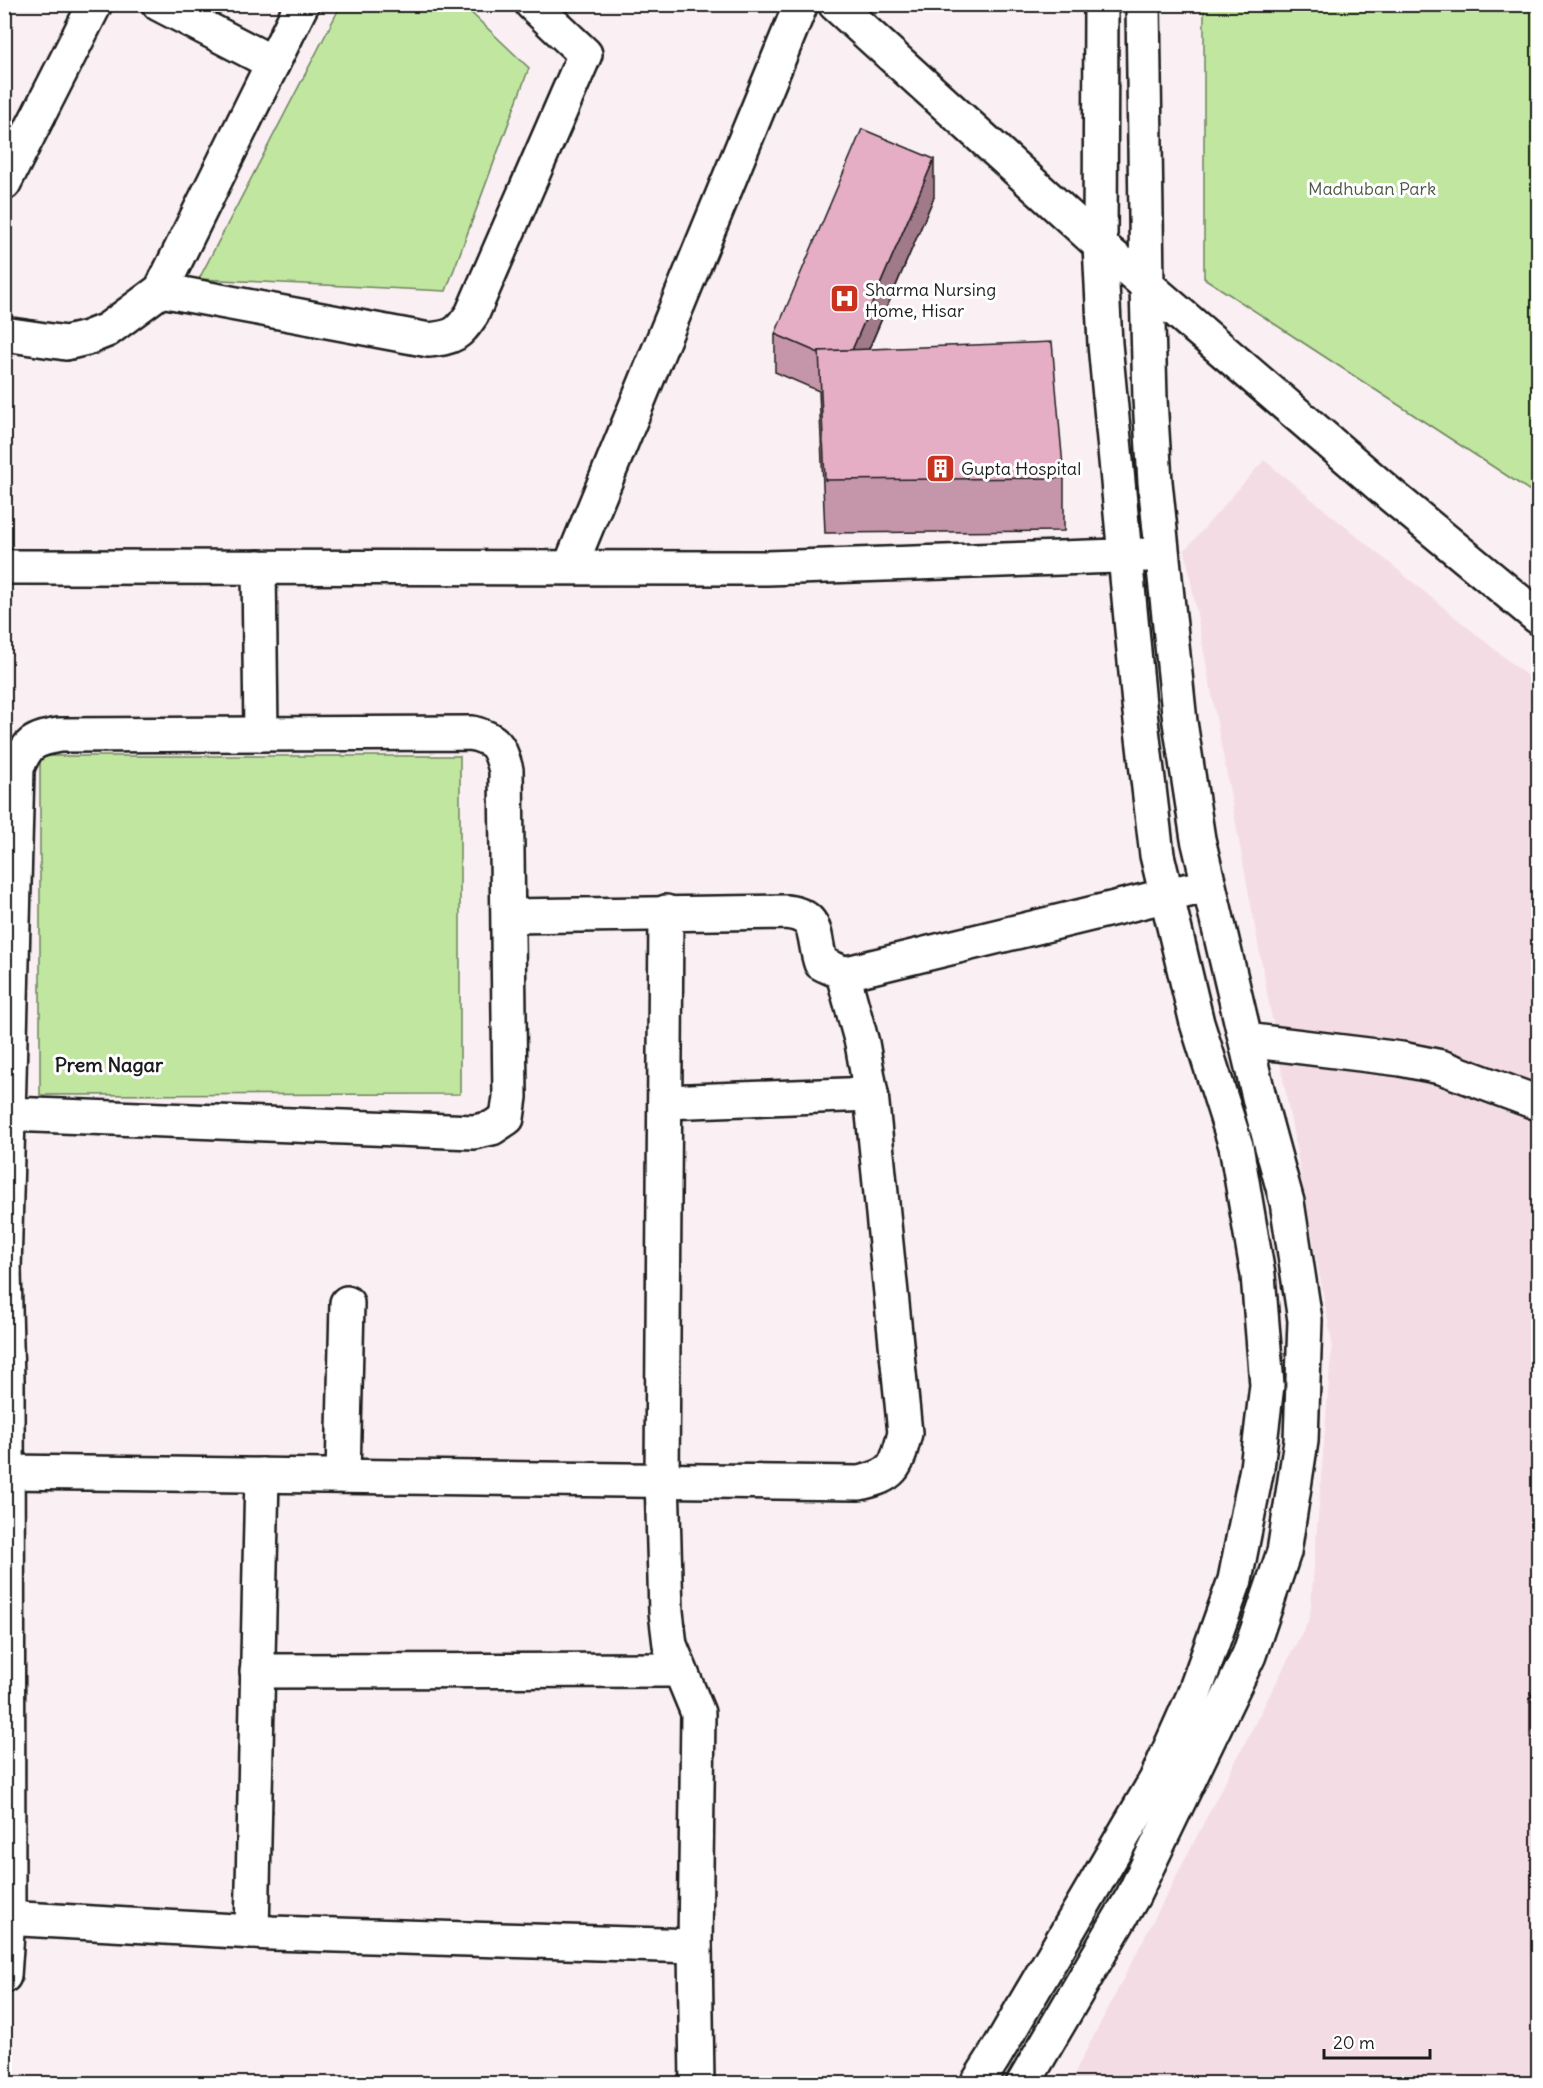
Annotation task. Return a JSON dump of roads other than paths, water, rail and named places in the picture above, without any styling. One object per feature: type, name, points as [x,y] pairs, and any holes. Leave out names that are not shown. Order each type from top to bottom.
[{"type":"street","points":[[4,183],[95,4]]},
{"type":"street","points":[[159,4],[273,63]]},
{"type":"street","points":[[4,334],[66,343],[87,338],[107,330],[161,290],[302,4]]},
{"type":"street","points":[[161,290],[429,340],[447,338],[462,330],[472,314],[585,54],[532,4]]},
{"type":"street","points":[[570,567],[801,4]]},
{"type":"street","points":[[835,4],[1147,286],[1392,496],[1539,617]]},
{"type":"street","points":[[977,2084],[1156,1780],[1192,1697],[1235,1580],[1257,1468],[1267,1385],[1258,1275],[1236,1146],[1197,1023],[1157,855],[1139,704],[1106,344],[1100,245],[1101,4]]},
{"type":"street","points":[[1023,2084],[1132,1896],[1249,1655],[1284,1552],[1301,1441],[1305,1320],[1287,1202],[1198,839],[1180,722],[1155,470],[1147,286],[1143,4]]},
{"type":"street","points":[[4,567],[767,568],[1164,554]]},
{"type":"street","points":[[260,567],[261,734]]},
{"type":"street","points":[[4,1976],[7,1472],[4,1271],[17,768],[24,749],[41,738],[58,735],[472,733],[490,738],[500,749],[506,770],[509,916],[510,1097],[507,1118],[492,1128],[474,1132],[9,1114]]},
{"type":"street","points":[[843,974],[1209,885]]},
{"type":"street","points":[[7,1472],[859,1483],[881,1478],[897,1463],[905,1433],[871,1094],[862,1043],[843,974],[836,968],[827,967],[821,963],[814,928],[808,918],[798,913],[666,912],[509,916]]},
{"type":"street","points":[[666,912],[662,1479],[666,1612],[670,1645],[698,1713],[695,1946],[697,2084]]},
{"type":"street","points":[[1246,1040],[1401,1059],[1441,1067],[1539,1103]]},
{"type":"street","points":[[665,1102],[871,1094]]},
{"type":"street","points":[[343,1475],[347,1303]]},
{"type":"street","points":[[252,1932],[262,1475]]},
{"type":"street","points":[[257,1671],[680,1670]]},
{"type":"street","points":[[6,1918],[252,1932],[695,1946]]},
{"type":"place","name":"Sharma Nursing Home, Hisar","points":[[844,299]]},
{"type":"place","name":"Gupta Hospital","points":[[940,468]]},
{"type":"district","name":"Prem Nagar","points":[[109,1064]]},
{"type":"park label","name":"Madhuban Park","points":[[1372,188]]}]
